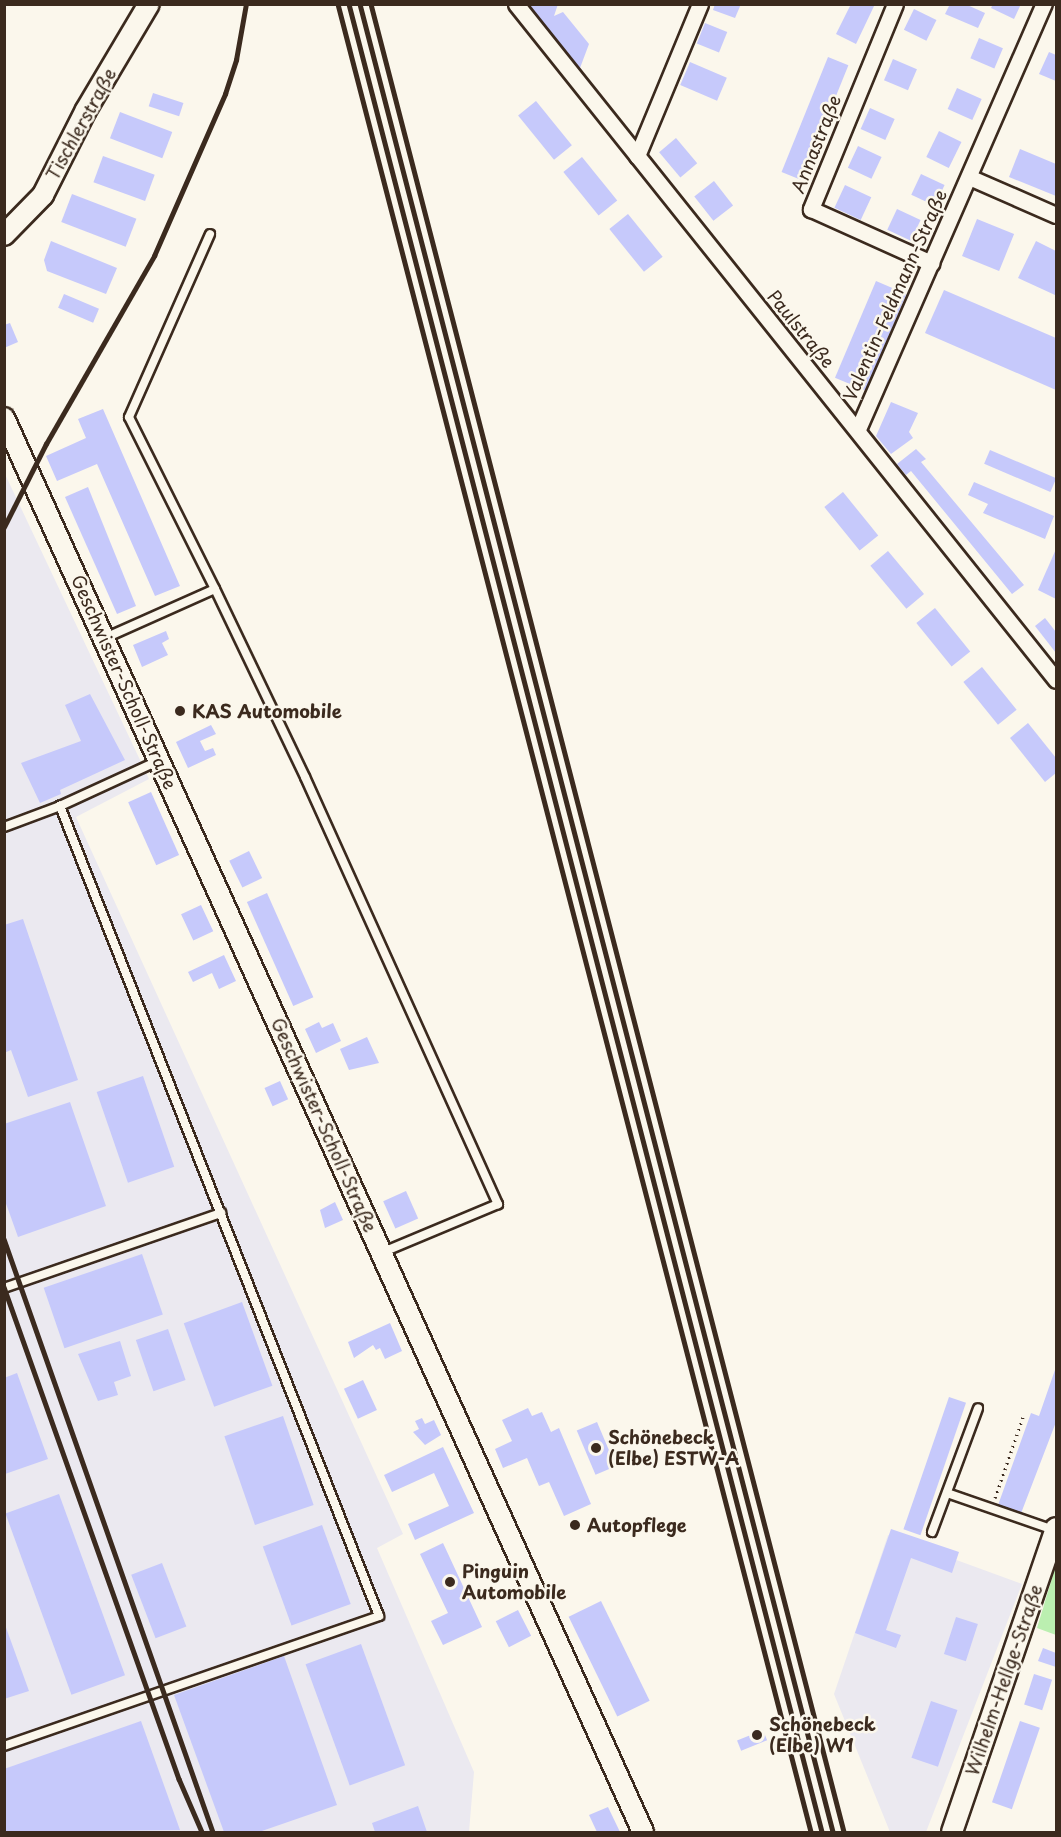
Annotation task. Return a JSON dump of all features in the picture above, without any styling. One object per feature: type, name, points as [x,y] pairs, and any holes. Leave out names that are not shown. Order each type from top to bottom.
[{"type":"street","name":"Tischlerstraße","points":[[4,235],[43,195],[86,110],[149,4]]},
{"type":"street","points":[[637,156],[700,4]]},
{"type":"street","name":"Annastraße","points":[[895,4],[811,209],[931,263]]},
{"type":"street","name":"Valentin-Feldmann-Straße","points":[[858,429],[1044,4]]},
{"type":"street","name":"Paulstraße","points":[[515,5],[858,429],[1056,680]]},
{"type":"street","name":"Valentin-Feldmann-Straße","points":[[969,177],[1056,215]]},
{"type":"street","name":"Geschwister-Scholl-Straße","points":[[4,418],[643,1833]]},
{"type":"street","name":"Wilhelm-Hellge-Straße","points":[[952,1833],[1056,1529]]},
{"type":"lane","points":[[210,234],[129,417],[305,777],[498,1204],[382,1253]]},
{"type":"lane","points":[[105,638],[215,589]]},
{"type":"lane","points":[[4,827],[60,807],[159,760]]},
{"type":"lane","points":[[4,1746],[378,1616],[60,807]]},
{"type":"lane","points":[[4,1288],[221,1213]]},
{"type":"lane","points":[[932,1532],[978,1408]]},
{"type":"lane","points":[[947,1493],[1056,1529]]},
{"type":"path","points":[[991,1508],[1023,1417]]},
{"type":"shaded area","points":[[4,472],[149,779],[76,817],[403,1534],[377,1548],[474,1772],[469,1832],[5,1832]]},
{"type":"shaded area","points":[[888,1535],[1022,1584],[926,1832],[890,1832],[834,1694]]},
{"type":"green space","points":[[1056,1565],[1056,1635],[1037,1628]]},
{"type":"building","points":[[530,4],[558,4],[554,16],[563,12],[589,44],[580,68],[533,14]]},
{"type":"building","points":[[715,4],[741,4],[735,18],[713,10]]},
{"type":"building","points":[[851,4],[875,4],[856,44],[836,34]]},
{"type":"building","points":[[950,4],[965,4],[985,13],[978,28],[945,14]]},
{"type":"building","points":[[993,4],[1021,4],[1014,19],[991,8]]},
{"type":"building","points":[[914,9],[936,20],[926,41],[904,30]]},
{"type":"building","points":[[705,23],[727,32],[719,52],[697,43]]},
{"type":"building","points":[[979,38],[1003,48],[994,68],[970,58]]},
{"type":"building","points":[[1049,52],[1056,55],[1056,81],[1039,74]]},
{"type":"building","points":[[828,57],[848,65],[802,180],[782,172]]},
{"type":"building","points":[[893,59],[917,69],[908,90],[884,80]]},
{"type":"building","points":[[690,62],[727,78],[717,101],[680,85]]},
{"type":"building","points":[[957,88],[982,99],[972,120],[948,109]]},
{"type":"building","points":[[153,93],[183,103],[179,116],[149,106]]},
{"type":"building","points":[[536,101],[572,145],[554,160],[518,115]]},
{"type":"building","points":[[870,108],[895,119],[885,140],[861,129]]},
{"type":"building","points":[[120,112],[172,132],[162,158],[110,138]]},
{"type":"building","points":[[939,131],[961,142],[949,168],[926,157]]},
{"type":"building","points":[[676,138],[697,163],[680,177],[659,152]]},
{"type":"building","points":[[858,146],[882,157],[871,179],[848,168]]},
{"type":"building","points":[[1020,149],[1056,164],[1056,196],[1009,177]]},
{"type":"building","points":[[103,156],[155,175],[145,201],[93,182]]},
{"type":"building","points":[[582,157],[617,201],[599,216],[563,172]]},
{"type":"building","points":[[921,174],[945,185],[935,206],[911,195]]},
{"type":"building","points":[[714,181],[733,205],[713,221],[694,196]]},
{"type":"building","points":[[845,185],[871,197],[861,220],[834,208]]},
{"type":"building","points":[[72,194],[136,219],[126,247],[61,222]]},
{"type":"building","points":[[897,209],[921,220],[911,241],[887,230]]},
{"type":"building","points":[[628,214],[663,257],[644,272],[609,229]]},
{"type":"building","points":[[977,219],[1014,234],[999,271],[962,256]]},
{"type":"building","points":[[51,241],[117,268],[106,294],[47,271],[44,260]]},
{"type":"building","points":[[1036,241],[1056,251],[1055,295],[1018,278]]},
{"type":"building","points":[[876,281],[906,294],[865,391],[835,378]]},
{"type":"building","points":[[944,290],[1056,338],[1056,390],[925,333]]},
{"type":"building","points":[[64,294],[99,309],[93,323],[58,308]]},
{"type":"building","points":[[10,323],[18,342],[4,348],[4,325]]},
{"type":"building","points":[[891,402],[918,413],[909,432],[913,438],[891,454],[876,436]]},
{"type":"building","points":[[103,409],[180,586],[155,596],[97,464],[57,481],[46,456],[86,438],[78,419]]},
{"type":"building","points":[[916,449],[926,459],[921,462],[1024,585],[1012,594],[911,471],[906,475],[897,464]]},
{"type":"building","points":[[990,450],[1056,478],[1050,492],[984,464]]},
{"type":"building","points":[[974,482],[1054,516],[1045,539],[983,513],[988,504],[968,495]]},
{"type":"building","points":[[88,487],[136,606],[117,614],[65,497]]},
{"type":"building","points":[[843,492],[878,536],[860,551],[824,507]]},
{"type":"building","points":[[1056,549],[1056,599],[1038,590]]},
{"type":"building","points":[[888,551],[924,594],[906,609],[870,566]]},
{"type":"building","points":[[935,608],[970,652],[952,667],[916,623]]},
{"type":"building","points":[[1045,618],[1056,632],[1056,653],[1035,626]]},
{"type":"building","points":[[166,631],[169,639],[162,643],[168,655],[142,667],[133,645]]},
{"type":"building","points":[[982,667],[1017,710],[998,725],[963,682]]},
{"type":"building","points":[[90,694],[125,760],[60,790],[61,794],[40,803],[21,763],[81,741],[65,705]]},
{"type":"building","points":[[1028,723],[1056,758],[1056,773],[1045,782],[1010,738]]},
{"type":"building","points":[[211,725],[216,734],[200,741],[205,751],[213,748],[216,755],[188,768],[176,742]]},
{"type":"building","points":[[151,792],[179,855],[156,865],[128,802]]},
{"type":"building","points":[[249,851],[262,878],[242,888],[229,861]]},
{"type":"building","points":[[267,893],[313,997],[293,1006],[247,902]]},
{"type":"building","points":[[201,905],[213,931],[193,941],[181,914]]},
{"type":"building","points":[[23,919],[78,1080],[28,1097],[11,1050],[4,1053],[4,925]]},
{"type":"building","points":[[224,955],[236,981],[219,989],[212,973],[193,982],[188,972]]},
{"type":"building","points":[[319,1022],[322,1028],[333,1023],[341,1041],[316,1053],[305,1029]]},
{"type":"building","points":[[367,1037],[379,1063],[349,1070],[340,1049]]},
{"type":"building","points":[[143,1076],[174,1167],[128,1183],[97,1092]]},
{"type":"building","points":[[280,1081],[288,1099],[273,1106],[264,1088]]},
{"type":"building","points":[[70,1102],[106,1206],[18,1237],[4,1198],[4,1124]]},
{"type":"building","points":[[406,1191],[418,1218],[395,1229],[383,1201]]},
{"type":"building","points":[[335,1202],[343,1220],[325,1228],[320,1210]]},
{"type":"building","points":[[142,1254],[163,1315],[65,1348],[44,1288]]},
{"type":"building","points":[[242,1302],[272,1386],[214,1407],[184,1323]]},
{"type":"building","points":[[390,1323],[402,1351],[385,1359],[380,1348],[376,1350],[373,1345],[354,1358],[348,1342]]},
{"type":"building","points":[[168,1329],[186,1380],[153,1391],[136,1340]]},
{"type":"building","points":[[120,1341],[131,1376],[114,1382],[118,1395],[98,1401],[78,1354]]},
{"type":"building","points":[[1056,1367],[1056,1422],[1020,1516],[997,1508],[1031,1413],[1039,1416]]},
{"type":"building","points":[[17,1373],[48,1459],[5,1474],[4,1378]]},
{"type":"building","points":[[363,1380],[377,1410],[358,1419],[344,1389]]},
{"type":"building","points":[[949,1397],[966,1403],[920,1535],[903,1529]]},
{"type":"building","points":[[528,1408],[532,1416],[542,1412],[551,1432],[559,1428],[591,1504],[564,1516],[549,1482],[539,1486],[527,1458],[503,1468],[495,1449],[512,1441],[502,1420]]},
{"type":"building","points":[[283,1416],[314,1505],[255,1525],[224,1436]]},
{"type":"building","points":[[422,1418],[425,1424],[434,1420],[441,1435],[425,1445],[413,1432],[419,1429],[415,1421]]},
{"type":"building","name":"Schönebeck (Elbe) ESTW-A","points":[[597,1422],[616,1466],[596,1475],[577,1431]]},
{"type":"building","points":[[443,1447],[474,1513],[415,1540],[408,1524],[449,1506],[434,1473],[392,1492],[384,1475]]},
{"type":"building","points":[[59,1494],[125,1675],[71,1695],[5,1513]]},
{"type":"building","points":[[322,1525],[351,1604],[292,1625],[263,1547]]},
{"type":"building","points":[[891,1529],[959,1552],[952,1573],[911,1558],[886,1630],[901,1635],[896,1648],[855,1633]]},
{"type":"building","points":[[443,1543],[482,1627],[443,1645],[431,1621],[448,1613],[420,1554]]},
{"type":"building","points":[[162,1563],[186,1626],[156,1638],[131,1575]]},
{"type":"building","points":[[601,1601],[650,1701],[617,1717],[569,1617]]},
{"type":"building","points":[[518,1610],[531,1636],[509,1647],[496,1621]]},
{"type":"building","points":[[956,1617],[978,1624],[966,1661],[944,1654]]},
{"type":"building","points":[[4,1622],[29,1691],[4,1699]]},
{"type":"building","points":[[361,1644],[405,1765],[350,1785],[306,1664]]},
{"type":"building","points":[[1043,1648],[1056,1653],[1056,1667],[1038,1661]]},
{"type":"building","points":[[284,1656],[337,1805],[259,1832],[224,1832],[174,1695]]},
{"type":"building","points":[[1034,1674],[1052,1680],[1042,1710],[1024,1704]]},
{"type":"building","points":[[931,1701],[957,1710],[938,1767],[911,1758]]},
{"type":"building","points":[[141,1721],[180,1830],[4,1832],[4,1769]]},
{"type":"building","points":[[1020,1721],[1040,1728],[1012,1809],[992,1802]]},
{"type":"building","name":"Schönebeck (Elbe) W1","points":[[763,1730],[767,1740],[741,1751],[737,1740]]},
{"type":"building","points":[[418,1806],[427,1832],[375,1832],[372,1823]]},
{"type":"building","points":[[608,1807],[620,1832],[597,1832],[589,1815]]},
{"type":"railway","points":[[4,527],[46,444],[154,256],[225,94],[236,60],[246,4]]},
{"type":"railway","points":[[338,4],[811,1832]]},
{"type":"railway","points":[[349,4],[822,1832]]},
{"type":"railway","points":[[360,4],[833,1832]]},
{"type":"railway","points":[[371,4],[844,1832]]},
{"type":"railway","points":[[4,1239],[213,1832]]},
{"type":"railway","points":[[4,1287],[179,1779],[202,1832]]},
{"type":"place","name":"KAS Automobile","points":[[180,711]]},
{"type":"place","name":"Schönebeck (Elbe) ESTW-A","points":[[596,1448]]},
{"type":"place","name":"Autopflege","points":[[575,1525]]},
{"type":"place","name":"Pinguin Automobile","points":[[450,1582]]},
{"type":"place","name":"Schönebeck (Elbe) W1","points":[[757,1735]]}]
